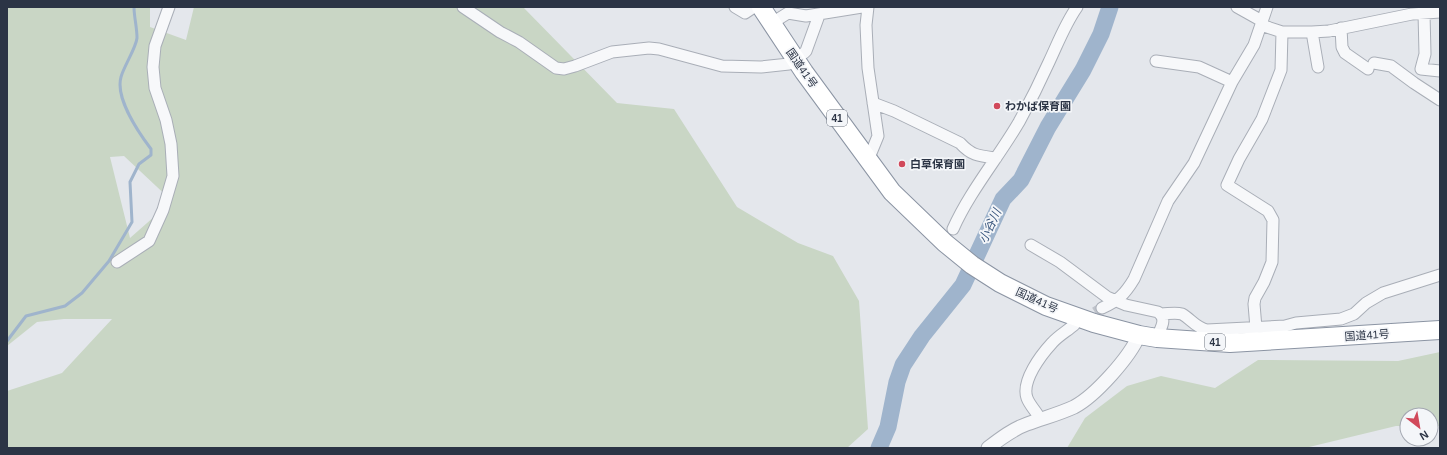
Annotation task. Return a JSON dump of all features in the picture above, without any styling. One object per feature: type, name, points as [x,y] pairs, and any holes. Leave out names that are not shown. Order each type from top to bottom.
[{"type":"highway","name":"国道41号","points":[[762,7],[804,72],[892,192],[945,243],[972,265],[1000,283],[1046,306],[1087,321],[1139,335],[1157,338],[1230,344],[1440,330]]},
{"type":"street","points":[[117,262],[149,241],[163,210],[173,176],[171,144],[166,120],[155,88],[153,67],[155,46],[169,7]]},
{"type":"street","points":[[463,7],[500,32],[519,42],[556,68],[564,69],[575,66],[612,52],[649,48],[659,49],[722,66],[761,67],[789,64]]},
{"type":"street","points":[[735,7],[745,13],[754,7]]},
{"type":"street","points":[[772,24],[788,13],[806,16],[862,7]]},
{"type":"street","points":[[866,158],[871,153],[878,136],[868,68],[866,25],[868,7]]},
{"type":"street","points":[[952,229],[960,213],[1027,107],[1070,18],[1077,7]]},
{"type":"street","points":[[1237,7],[1262,23],[1282,32],[1312,32],[1341,28],[1412,14],[1440,12]]},
{"type":"street","points":[[1102,308],[1116,302],[1134,279],[1168,201],[1194,163],[1232,82],[1254,45],[1267,7]]},
{"type":"street","points":[[1424,13],[1426,23],[1425,54],[1421,68],[1440,72]]},
{"type":"street","points":[[804,53],[818,18],[818,14]]},
{"type":"street","points":[[1341,28],[1342,47],[1345,53],[1371,66],[1391,66],[1440,100]]},
{"type":"street","points":[[1256,328],[1254,304],[1255,298],[1264,282],[1272,262],[1273,220],[1268,211],[1228,185],[1239,159],[1262,119],[1281,70],[1282,32]]},
{"type":"street","points":[[1312,32],[1318,67]]},
{"type":"street","points":[[1156,61],[1198,68],[1232,82]]},
{"type":"street","points":[[873,103],[894,111],[960,143],[974,155],[996,158]]},
{"type":"street","points":[[1031,245],[1060,262],[1106,297],[1116,302],[1152,309],[1162,314],[1182,314],[1197,326],[1207,330],[1285,326],[1296,323],[1342,319],[1354,314],[1366,303],[1383,293],[1440,275]]},
{"type":"street","points":[[1157,338],[1163,325],[1162,314]]},
{"type":"street","points":[[1040,419],[1027,398],[1026,388],[1029,378],[1042,356],[1053,342],[1074,325]]},
{"type":"street","points":[[988,448],[1017,428],[1065,410],[1084,400],[1102,384],[1125,358],[1136,344],[1139,335]]},
{"type":"green space","points":[[7,7],[150,7],[150,27],[186,40],[194,7],[523,7],[617,103],[674,109],[737,207],[798,243],[833,256],[859,301],[868,429],[847,448],[7,448],[7,391],[62,373],[112,319],[64,319],[37,322],[7,346]],"holes":[[[124,156],[172,201],[130,238],[110,157]]]},
{"type":"green space","points":[[1440,352],[1440,426],[1439,407],[1399,407],[1399,426],[1305,448],[1067,448],[1085,418],[1127,386],[1161,376],[1215,388],[1258,360],[1398,361]]},
{"type":"waterway","points":[[7,341],[26,316],[65,306],[82,293],[109,261],[132,222],[130,182],[139,164],[151,155],[151,149],[129,115],[121,95],[121,77],[137,38],[134,7]]},
{"type":"waterway","name":"小谷川","points":[[879,448],[888,427],[897,382],[903,365],[922,336],[963,285],[1003,199],[1021,180],[1048,127],[1083,70],[1101,34],[1110,7]]},
{"type":"tunnel","points":[[1081,321],[1102,308]]},
{"type":"place","name":"わかば保育園","points":[[997,106]]},
{"type":"place","name":"白草保育園","points":[[902,164]]}]
